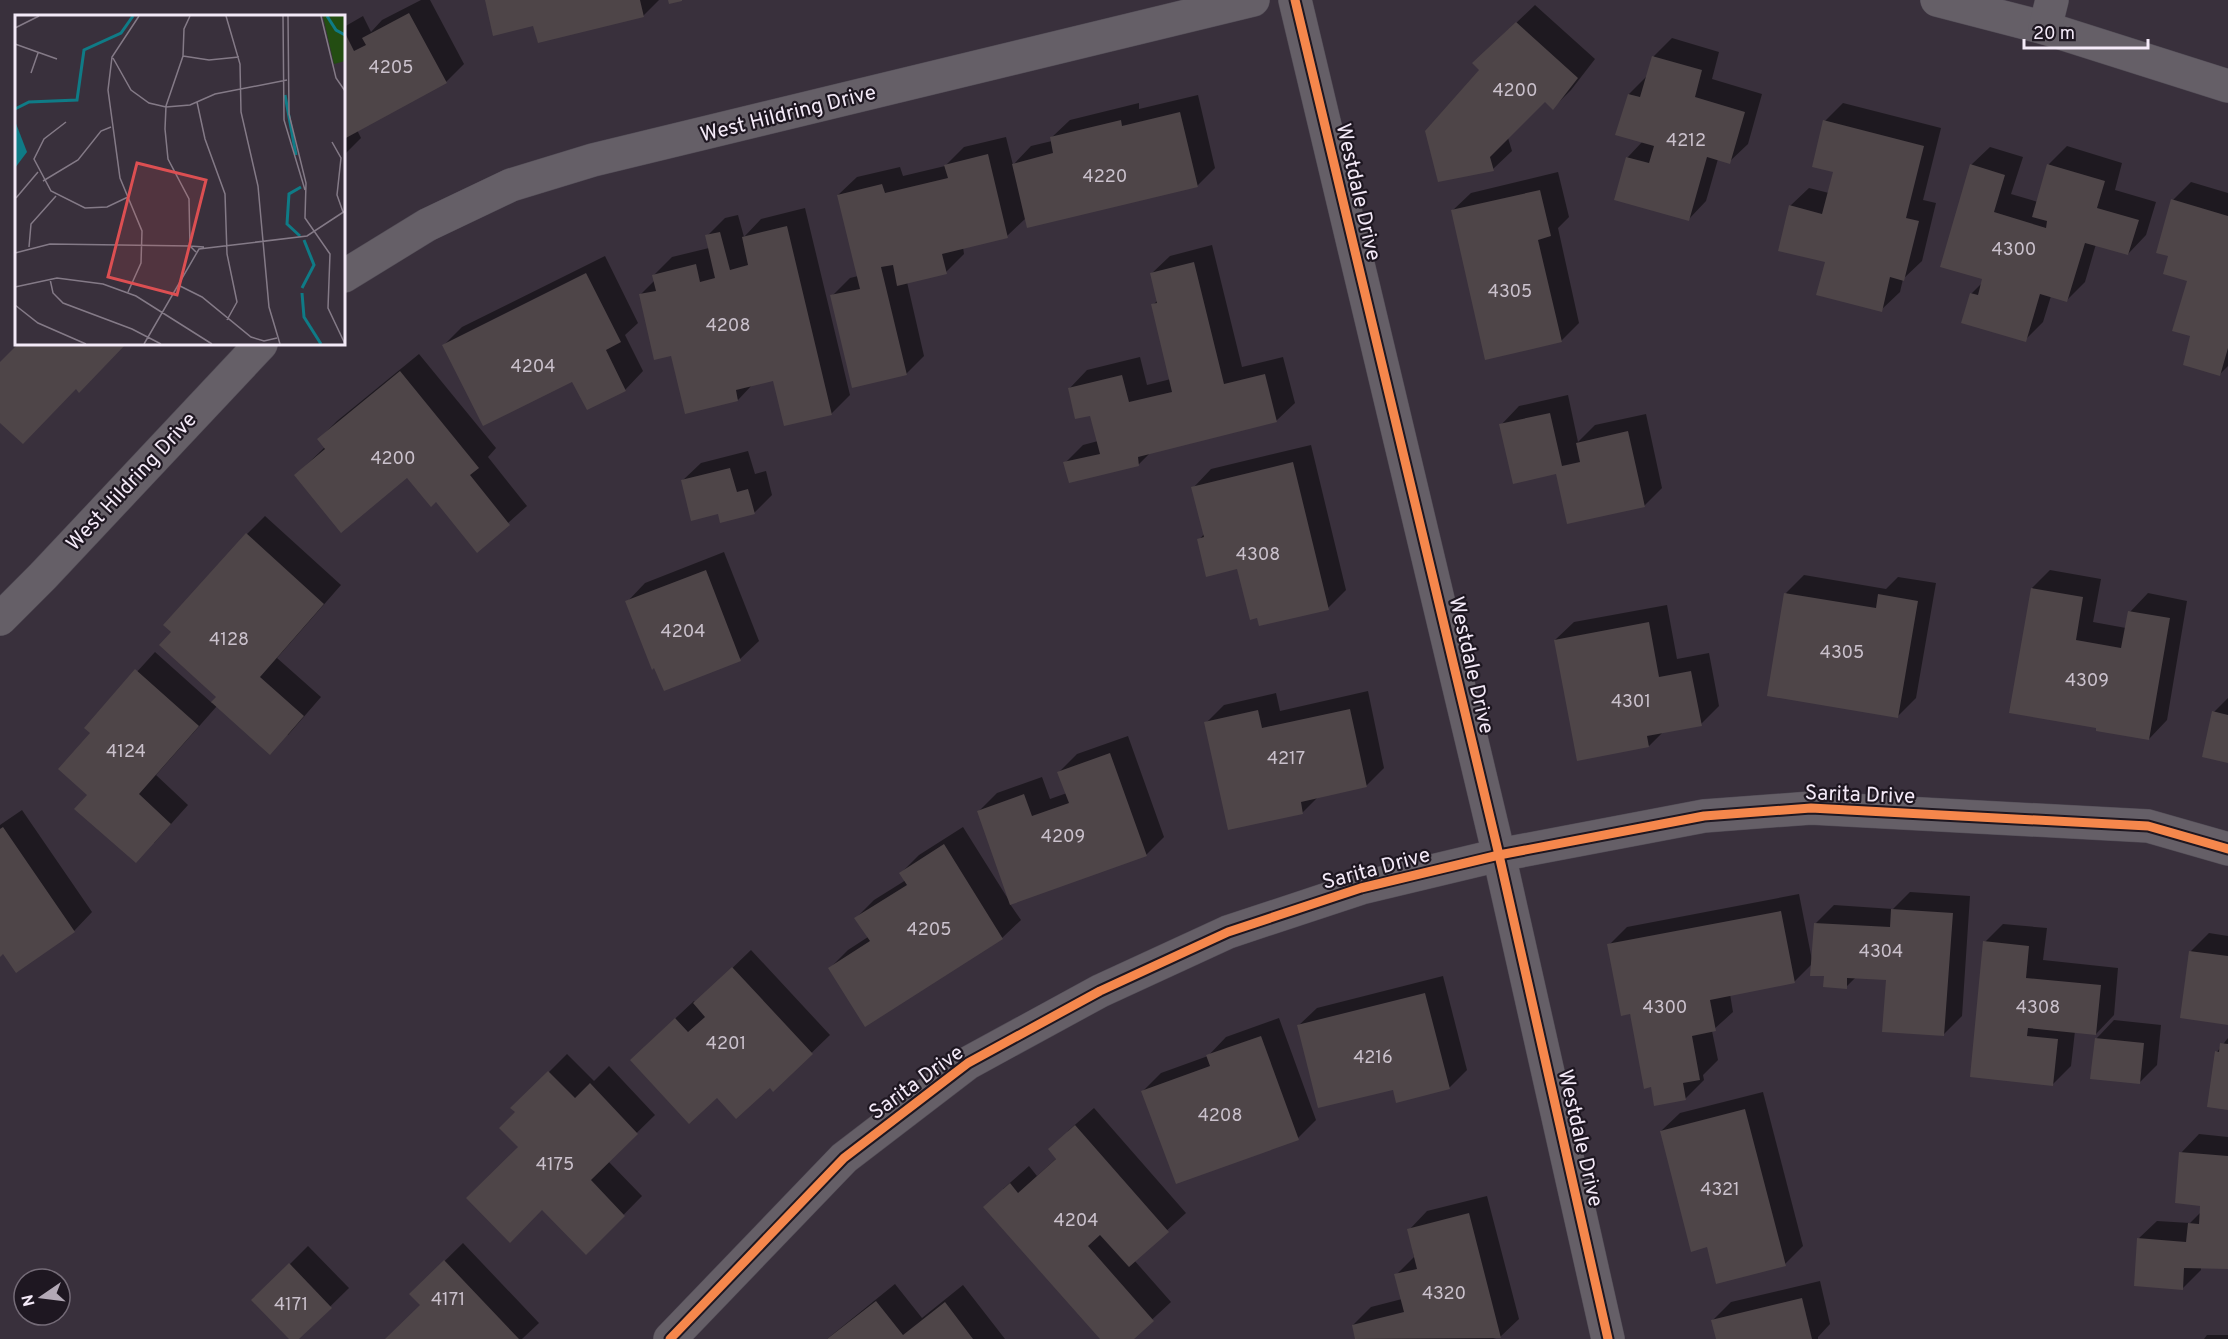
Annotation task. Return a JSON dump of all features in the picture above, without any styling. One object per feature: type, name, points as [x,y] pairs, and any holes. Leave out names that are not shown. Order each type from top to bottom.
[{"type":"street","name":"West Hildring Drive","points":[[345,275],[427,225],[521,182],[593,160],[1252,0]]},
{"type":"street","name":"Westdale Drive","points":[[1295,0],[1499,855],[1608,1339]]},
{"type":"street","points":[[1937,0],[2049,14],[2228,86]]},
{"type":"street","name":"West Hildring Drive","points":[[0,619],[260,345]]},
{"type":"street","name":"Sarita Drive","points":[[676,1337],[844,1158],[968,1064],[1100,991],[1228,932],[1361,888],[1499,855],[1704,816],[1811,808],[2148,826],[2228,849]]},
{"type":"building","points":[[485,0],[640,0],[644,17],[538,43],[533,26],[493,36]]},
{"type":"building","points":[[668,0],[682,0],[682,1],[669,4]]},
{"type":"building","points":[[409,13],[447,83],[345,138],[345,33],[354,51],[366,45],[362,38]]},
{"type":"building","points":[[1516,22],[1578,78],[1553,110],[1545,102],[1490,157],[1494,171],[1438,182],[1425,131],[1479,70],[1472,63]]},
{"type":"building","points":[[1652,56],[1702,70],[1695,97],[1745,112],[1730,164],[1707,157],[1689,221],[1614,200],[1626,157],[1649,163],[1654,146],[1615,135],[1628,94],[1640,97]]},
{"type":"building","points":[[1180,112],[1198,187],[1027,228],[1012,164],[1053,153],[1050,137],[1121,120],[1122,126]]},
{"type":"building","points":[[1823,120],[1924,146],[1906,218],[1919,221],[1904,281],[1890,277],[1882,312],[1816,295],[1825,262],[1778,251],[1789,205],[1822,214],[1833,172],[1812,167]]},
{"type":"building","points":[[988,154],[1008,238],[942,254],[947,274],[897,286],[893,265],[881,267],[907,375],[852,388],[830,295],[860,289],[837,195],[882,184],[885,193],[948,178],[944,165]]},
{"type":"building","points":[[1970,164],[2005,175],[1994,212],[2046,228],[2047,221],[2032,217],[2047,164],[2105,181],[2097,208],[2139,220],[2128,255],[2085,243],[2067,302],[2040,294],[2026,342],[1961,323],[1970,293],[1978,295],[1982,279],[1940,267]]},
{"type":"building","points":[[1540,190],[1551,236],[1538,240],[1562,342],[1485,360],[1451,210]]},
{"type":"building","points":[[2171,199],[2228,216],[2228,348],[2220,376],[2183,365],[2190,336],[2172,331],[2187,281],[2163,274],[2168,256],[2156,253]]},
{"type":"building","points":[[787,226],[832,415],[784,426],[773,381],[736,390],[738,401],[685,414],[671,356],[654,360],[639,294],[656,291],[652,275],[696,264],[700,282],[715,278],[705,235],[720,232],[730,270],[748,265],[742,237]]},
{"type":"building","points":[[1194,262],[1224,384],[1265,374],[1277,422],[1138,457],[1139,466],[1069,483],[1063,462],[1100,454],[1090,416],[1075,419],[1068,388],[1122,375],[1129,402],[1172,392],[1151,304],[1157,303],[1150,273]]},
{"type":"building","points":[[586,273],[621,342],[606,350],[626,391],[587,410],[572,382],[483,426],[442,345]]},
{"type":"building","points":[[17,345],[125,345],[79,393],[76,389],[23,444],[0,423],[0,362]]},
{"type":"building","points":[[400,371],[479,468],[470,475],[510,525],[477,553],[436,502],[431,507],[407,478],[341,533],[294,475],[325,449],[317,439]]},
{"type":"building","points":[[1550,413],[1562,466],[1580,462],[1576,443],[1628,431],[1645,507],[1567,524],[1556,474],[1513,484],[1499,424]]},
{"type":"building","points":[[1293,462],[1329,610],[1259,626],[1257,618],[1250,620],[1237,569],[1206,577],[1197,539],[1204,537],[1191,487]]},
{"type":"building","points":[[730,468],[737,492],[748,489],[755,514],[720,523],[718,514],[691,521],[681,480]]},
{"type":"building","points":[[246,533],[324,604],[260,677],[304,716],[270,755],[211,702],[216,697],[159,645],[171,632],[163,625]]},
{"type":"building","points":[[706,570],[741,661],[664,691],[654,668],[652,670],[625,601]]},
{"type":"building","points":[[2031,588],[2083,597],[2076,640],[2121,648],[2128,611],[2170,618],[2149,740],[2009,713]]},
{"type":"building","points":[[1784,593],[1876,608],[1878,594],[1918,601],[1898,718],[1767,696]]},
{"type":"building","points":[[1649,622],[1659,677],[1691,671],[1702,726],[1647,736],[1649,747],[1577,761],[1554,640]]},
{"type":"building","points":[[135,669],[199,726],[139,794],[171,824],[136,863],[74,809],[87,795],[58,769],[90,733],[84,728]]},
{"type":"building","points":[[1350,709],[1367,787],[1301,802],[1303,814],[1228,830],[1204,722],[1258,710],[1262,728]]},
{"type":"building","points":[[2212,711],[2228,715],[2228,763],[2202,757]]},
{"type":"building","points":[[1110,753],[1147,856],[1010,905],[977,811],[1024,794],[1032,816],[1069,803],[1057,772]]},
{"type":"building","points":[[3,827],[75,932],[16,973],[3,954],[0,957],[0,829]]},
{"type":"building","points":[[944,844],[1003,939],[865,1027],[828,968],[870,941],[854,918],[907,885],[899,873]]},
{"type":"building","points":[[1891,909],[1953,913],[1944,1036],[1882,1032],[1886,980],[1847,978],[1847,989],[1823,987],[1824,976],[1810,976],[1814,923],[1890,927]]},
{"type":"building","points":[[1781,911],[1795,983],[1710,1000],[1716,1031],[1692,1036],[1700,1080],[1683,1083],[1686,1100],[1654,1106],[1651,1087],[1644,1089],[1630,1014],[1621,1016],[1607,944]]},
{"type":"building","points":[[1983,941],[2029,946],[2026,978],[2101,985],[2096,1035],[2028,1028],[2027,1036],[2058,1039],[2053,1086],[1970,1077]]},
{"type":"building","points":[[2189,951],[2228,956],[2228,1025],[2180,1018]]},
{"type":"building","points":[[732,967],[813,1054],[773,1092],[770,1088],[736,1119],[717,1098],[689,1124],[630,1060],[675,1018],[688,1032],[705,1017],[693,1003]]},
{"type":"building","points":[[1425,993],[1450,1089],[1396,1103],[1393,1090],[1318,1108],[1297,1025]]},
{"type":"building","points":[[1261,1036],[1299,1140],[1176,1184],[1141,1091],[1210,1066],[1206,1055]]},
{"type":"building","points":[[2095,1038],[2144,1043],[2140,1084],[2090,1079]]},
{"type":"building","points":[[2220,1043],[2228,1044],[2228,1110],[2207,1107],[2215,1051],[2219,1052]]},
{"type":"building","points":[[548,1071],[575,1098],[590,1083],[638,1134],[591,1180],[625,1216],[586,1255],[542,1210],[510,1243],[466,1198],[518,1147],[499,1128],[515,1112],[510,1108]]},
{"type":"building","points":[[1745,1109],[1786,1266],[1716,1284],[1707,1247],[1691,1252],[1660,1131]]},
{"type":"building","points":[[1075,1125],[1169,1232],[1129,1267],[1100,1235],[1088,1246],[1154,1321],[1134,1339],[1100,1339],[983,1207],[1010,1183],[1018,1193],[1056,1159],[1048,1149]]},
{"type":"building","points":[[2179,1152],[2228,1156],[2228,1269],[2184,1268],[2183,1290],[2134,1286],[2137,1238],[2186,1242],[2188,1223],[2199,1224],[2200,1206],[2175,1203]]},
{"type":"building","points":[[1469,1213],[1501,1338],[1355,1339],[1352,1325],[1404,1312],[1394,1274],[1417,1269],[1407,1229]]},
{"type":"building","points":[[444,1260],[519,1339],[385,1339],[420,1305],[409,1294]]},
{"type":"building","points":[[289,1263],[332,1308],[299,1339],[289,1339],[251,1300]]},
{"type":"building","points":[[1802,1298],[1812,1339],[1716,1339],[1711,1320]]},
{"type":"building","points":[[876,1301],[903,1335],[945,1302],[973,1339],[827,1339]]},
{"type":"cycle path","points":[[1295,0],[1499,855],[1608,1339]]},
{"type":"cycle path","points":[[670,1339],[844,1158],[968,1063],[1100,991],[1228,932],[1361,888],[1499,855],[1704,816],[1811,808],[2148,826],[2228,849]]}]
